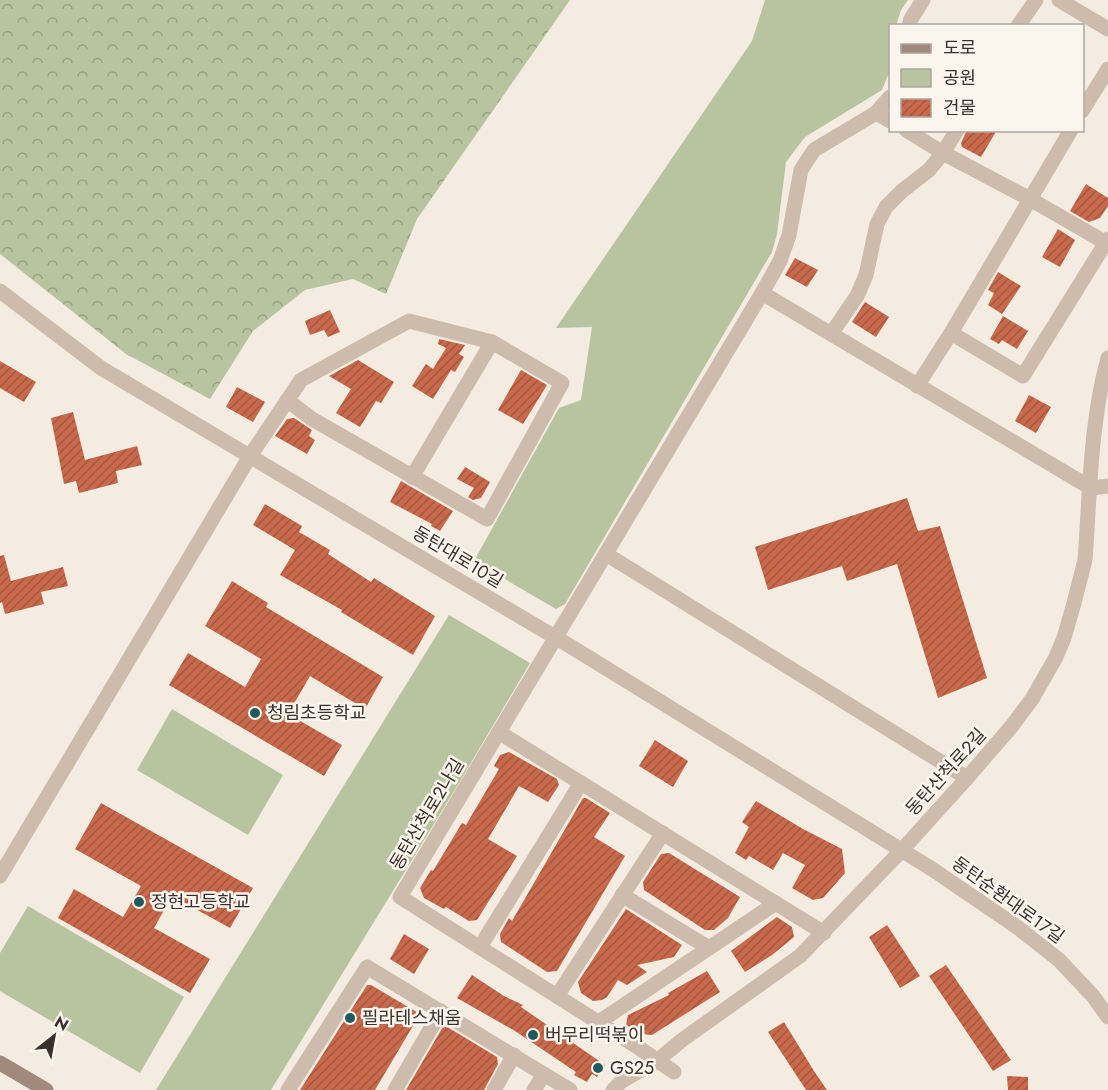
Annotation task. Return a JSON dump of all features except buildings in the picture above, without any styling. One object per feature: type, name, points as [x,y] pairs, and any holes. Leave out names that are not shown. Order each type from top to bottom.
[{"type":"main road","points":[[0,1063],[46,1090]]},
{"type":"street","points":[[910,24],[923,0]]},
{"type":"street","points":[[1019,24],[1036,0]]},
{"type":"street","points":[[1059,0],[1108,29]]},
{"type":"street","points":[[1084,109],[1108,69]]},
{"type":"street","name":"동탄산척로2나길","points":[[674,1072],[400,897],[780,261],[789,235],[801,170],[814,150],[876,113],[889,99]]},
{"type":"street","points":[[876,113],[889,121]]},
{"type":"street","points":[[909,132],[943,153],[1107,242],[1023,376],[951,333]]},
{"type":"street","points":[[831,334],[857,296],[866,275],[877,224],[886,207],[902,190],[929,170],[956,132]]},
{"type":"street","points":[[917,386],[951,333],[1070,132]]},
{"type":"street","name":"동탄대로10길","points":[[0,291],[101,368],[556,638],[902,850]]},
{"type":"street","points":[[762,293],[1091,488],[1108,486]]},
{"type":"street","points":[[0,876],[250,456],[287,400],[301,380],[409,321],[492,342],[562,383],[487,519],[312,419],[287,400]]},
{"type":"street","points":[[412,477],[492,342]]},
{"type":"street","name":"동탄산척로2길","points":[[613,1090],[622,1081],[658,1060],[682,1040],[800,956],[902,850],[967,778],[1032,699],[1064,638],[1085,560],[1097,406],[1108,358]]},
{"type":"street","points":[[606,554],[967,778]]},
{"type":"street","points":[[500,733],[824,933]]},
{"type":"street","points":[[480,947],[581,783]]},
{"type":"street","points":[[557,996],[663,833]]},
{"type":"street","name":"동탄순환대로17길","points":[[902,850],[1017,927],[1059,960],[1108,1017]]},
{"type":"street","points":[[622,895],[709,948]]},
{"type":"street","points":[[598,1022],[776,903]]},
{"type":"street","points":[[288,1090],[367,967],[570,1090]]},
{"type":"street","points":[[395,1090],[441,1011]]},
{"type":"street","points":[[494,1090],[514,1056]]},
{"type":"street","points":[[534,1090],[544,1074]]},
{"type":"green space","points":[[0,0],[570,0],[417,219],[386,294],[353,279],[305,290],[253,331],[210,399],[126,354],[0,254]]},
{"type":"green space","points":[[765,0],[908,0],[901,10],[896,24],[889,24],[889,72],[882,90],[805,137],[786,162],[777,234],[772,252],[565,604],[556,609],[474,561],[559,408],[581,400],[592,327],[556,328],[752,41]]},
{"type":"green space","points":[[449,615],[530,663],[271,1090],[156,1090]]},
{"type":"green space","points":[[172,709],[283,775],[248,835],[137,770]]},
{"type":"green space","points":[[28,906],[184,997],[140,1073],[0,991],[0,953]]},
{"type":"place","name":"청림초등학교","points":[[255,713]]},
{"type":"place","name":"정현고등학교","points":[[139,902]]},
{"type":"place","name":"필라테스채움","points":[[350,1018]]},
{"type":"place","name":"버무리떡볶이","points":[[533,1035]]},
{"type":"place","name":"GS25","points":[[598,1068]]}]
